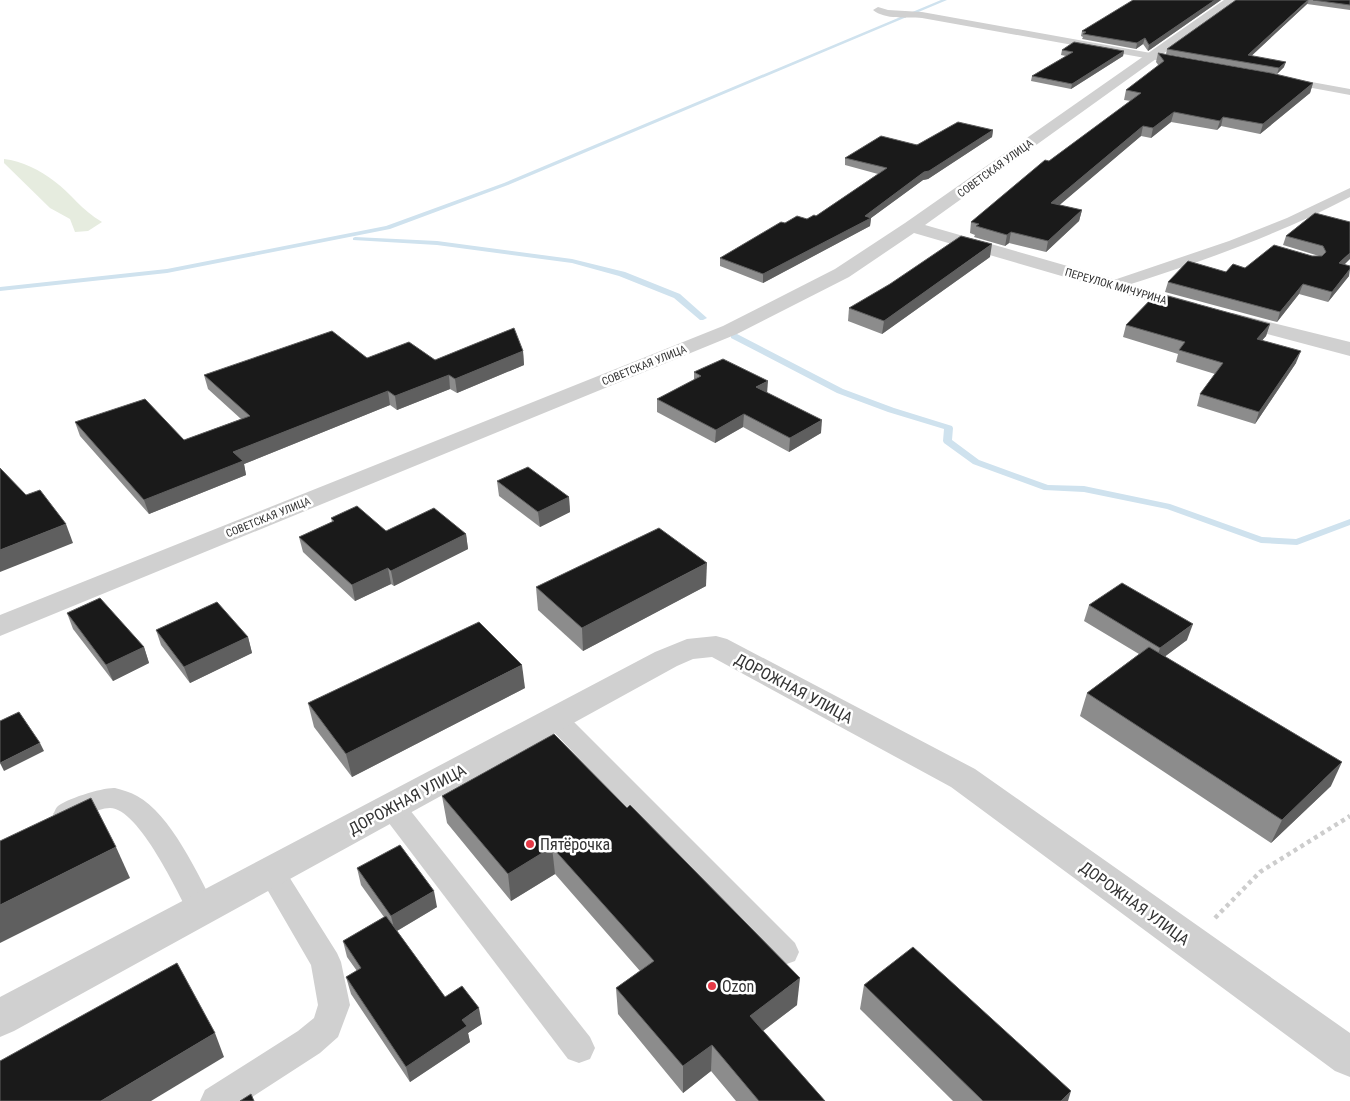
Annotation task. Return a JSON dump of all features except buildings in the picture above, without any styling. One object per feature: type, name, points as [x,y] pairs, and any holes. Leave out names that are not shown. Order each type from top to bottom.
[{"type":"street","name":"СОВЕТСКАЯ УЛИЦА","points":[[0,626],[730,330],[842,273],[912,227],[1232,0]]},
{"type":"street","name":"ПЕРЕУЛОК МИЧУРИНА","points":[[912,227],[1209,312],[1350,349]]},
{"type":"street","name":"ДОРОЖНАЯ УЛИЦА","points":[[0,1018],[687,649],[716,646],[963,778],[1350,1057]]},
{"type":"lane","points":[[878,10],[887,13],[922,15],[1186,62]]},
{"type":"lane","points":[[1270,78],[1350,92]]},
{"type":"lane","points":[[1113,285],[1211,254],[1248,240],[1309,214],[1350,192]]},
{"type":"lane","points":[[1248,240],[1267,246]]},
{"type":"lane","points":[[556,719],[784,952]]},
{"type":"lane","points":[[42,826],[90,804],[114,798],[135,807],[172,853],[201,909]]},
{"type":"lane","points":[[392,807],[579,1048]]},
{"type":"lane","points":[[217,1101],[309,1042],[327,1026],[334,1006],[326,962],[271,872]]},
{"type":"path","points":[[1190,943],[1260,872],[1350,816]]},
{"type":"shaded area","points":[[4,159],[24,164],[43,173],[102,222],[88,231],[75,232],[70,219],[50,208],[4,163]]},
{"type":"waterway","points":[[0,289],[167,271],[388,228],[506,184],[945,0]]},
{"type":"waterway","points":[[355,239],[437,243],[572,261],[622,274],[677,296],[703,318]]},
{"type":"waterway","points":[[734,336],[840,391],[891,410],[949,428],[947,441],[976,462],[1047,488],[1084,489],[1170,507],[1261,540],[1297,542],[1350,522]]},
{"type":"place","name":"Пятёрочка","points":[[530,844]]},
{"type":"place","name":"Ozon","points":[[712,986]]}]
